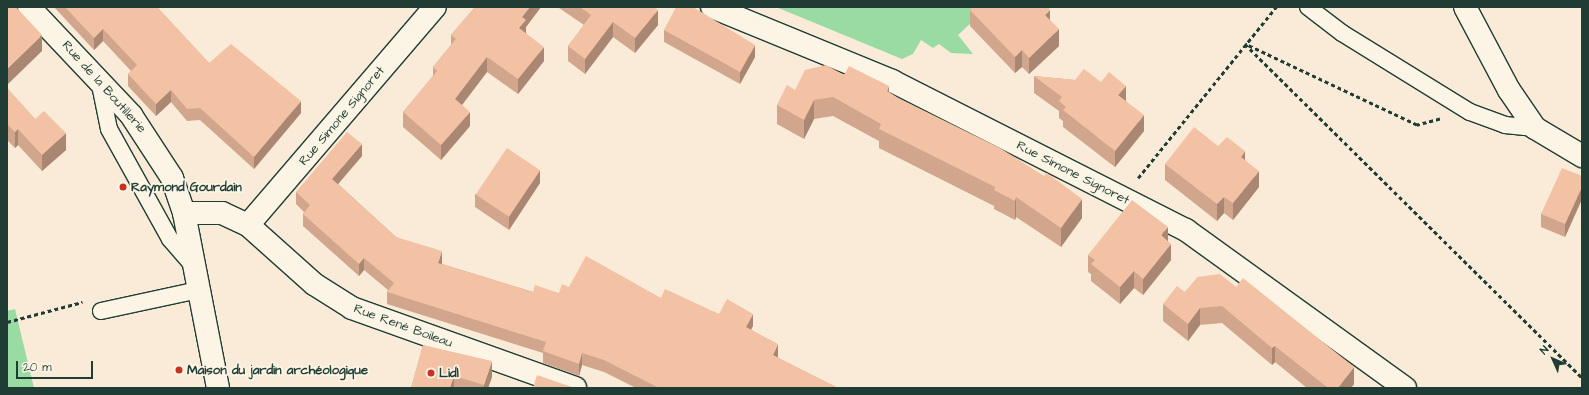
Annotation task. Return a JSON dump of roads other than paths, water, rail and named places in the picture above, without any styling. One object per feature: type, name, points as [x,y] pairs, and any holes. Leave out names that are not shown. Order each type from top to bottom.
[{"type":"street","name":"Rue de la Boutillerie","points":[[29,7],[98,79],[153,144],[172,178],[184,214],[192,264],[218,388]]},
{"type":"street","name":"Rue Simone Signoret","points":[[248,225],[435,7]]},
{"type":"street","name":"Rue Simone Signoret","points":[[712,7],[892,81],[1186,230],[1405,388]]},
{"type":"street","points":[[1465,7],[1509,90],[1536,128],[1582,156]]},
{"type":"street","name":"Rue René Boileau","points":[[184,214],[222,213],[248,225],[314,284],[352,308],[574,388]]},
{"type":"lane","points":[[1308,7],[1342,33],[1470,112],[1505,125],[1536,128]]},
{"type":"lane","points":[[98,79],[109,129],[170,240],[192,264]]},
{"type":"lane","points":[[101,312],[198,290]]},
{"type":"place","name":"Raymond Gourdain","points":[[123,187]]},
{"type":"place","name":"Maison du jardin archéologique","points":[[179,370]]},
{"type":"place","name":"Lidl","points":[[431,373]]}]
